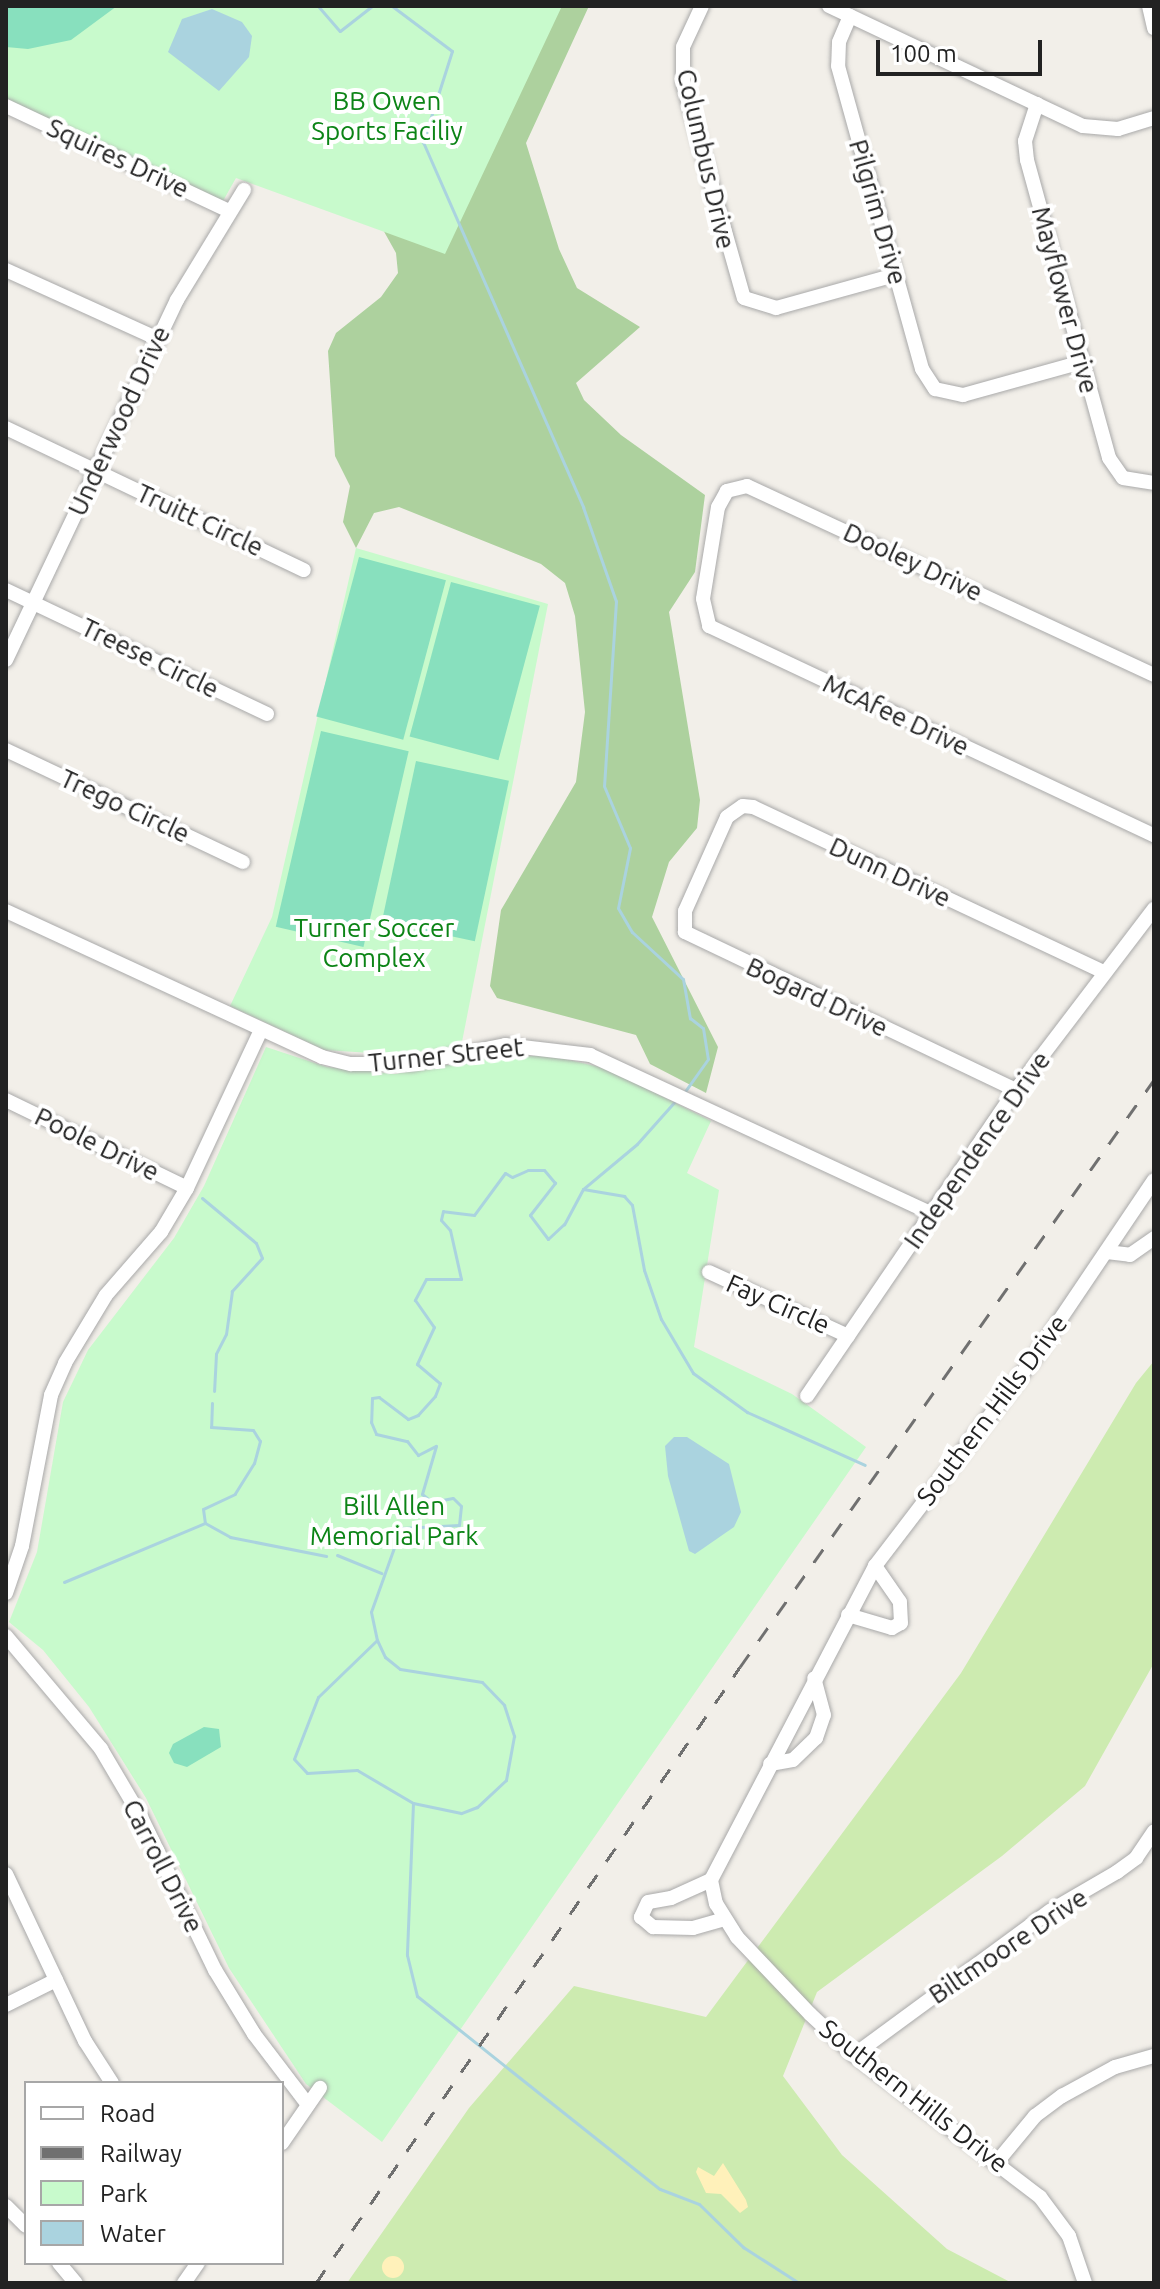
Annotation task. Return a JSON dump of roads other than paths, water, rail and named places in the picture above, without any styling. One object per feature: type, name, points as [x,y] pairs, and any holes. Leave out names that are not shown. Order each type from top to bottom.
[{"type":"street","name":"Columbus Drive","points":[[702,6],[683,47],[683,83],[736,285],[744,298],[758,305],[776,308],[895,275]]},
{"type":"street","points":[[829,6],[1037,104],[1102,130],[1154,118]]},
{"type":"street","points":[[1149,6],[1154,28]]},
{"type":"street","name":"Pilgrim Drive","points":[[850,16],[839,42],[838,66],[922,369],[935,389],[950,394],[1082,362]]},
{"type":"street","name":"Mayflower Drive","points":[[1037,104],[1025,141],[1027,160],[1109,458],[1123,478],[1137,484],[1154,483]]},
{"type":"street","name":"Squires Drive","points":[[6,106],[229,211]]},
{"type":"street","name":"Underwood Drive","points":[[6,660],[158,339],[229,211],[244,190]]},
{"type":"street","points":[[6,270],[158,339]]},
{"type":"street","name":"Truitt Circle","points":[[6,428],[304,570]]},
{"type":"street","name":"Dooley Drive","points":[[708,549],[727,491],[747,486],[1154,675]]},
{"type":"street","name":"McAfee Drive","points":[[708,549],[703,615],[720,633],[1154,835]]},
{"type":"street","name":"Treese Circle","points":[[6,590],[267,714]]},
{"type":"street","name":"Trego Circle","points":[[6,750],[243,862]]},
{"type":"street","name":"Dunn Drive","points":[[705,866],[727,817],[743,806],[753,807],[1103,972]]},
{"type":"street","name":"Bogard Drive","points":[[705,866],[681,923],[692,939],[1016,1090]]},
{"type":"street","name":"Independence Drive","points":[[807,1396],[1016,1090],[1154,909]]},
{"type":"street","name":"Turner Street","points":[[6,911],[261,1030],[351,1064],[412,1064],[480,1048],[528,1045],[590,1055],[649,1079],[932,1214]]},
{"type":"street","points":[[6,1593],[22,1546],[51,1395],[65,1363],[106,1295],[161,1232],[187,1188],[261,1030]]},
{"type":"street","name":"Poole Drive","points":[[6,1100],[187,1188]]},
{"type":"street","name":"Southern Hills Drive","points":[[1085,2283],[1069,2236],[1055,2215],[997,2162],[854,2055],[773,1976],[725,1919],[711,1880],[875,1566],[1032,1361],[1154,1181]]},
{"type":"street","points":[[1107,1252],[1130,1255],[1154,1238]]},
{"type":"street","name":"Fay Circle","points":[[709,1272],[848,1336]]},
{"type":"street","points":[[848,1615],[892,1628],[901,1623],[900,1602],[875,1566]]},
{"type":"street","name":"Carroll Drive","points":[[6,1636],[101,1749],[141,1817],[215,1970],[254,2034],[308,2105]]},
{"type":"street","points":[[770,1764],[793,1760],[816,1738],[824,1715],[814,1678]]},
{"type":"street","name":"Biltmoore Drive","points":[[854,2055],[1050,1911],[1136,1858],[1154,1831]]},
{"type":"street","points":[[6,1874],[56,1980],[111,2081]]},
{"type":"street","points":[[711,1880],[671,1898],[650,1901],[641,1917],[653,1927],[682,1928],[725,1919]]},
{"type":"street","points":[[6,2005],[56,1980]]},
{"type":"street","points":[[997,2162],[1035,2116],[1062,2096],[1115,2067],[1154,2056]]},
{"type":"street","points":[[284,2140],[320,2088]]},
{"type":"street","points":[[6,2206],[24,2224]]},
{"type":"street","points":[[61,2265],[76,2283]]},
{"type":"street","points":[[184,2283],[197,2265]]},
{"type":"water","points":[[212,9],[242,22],[252,36],[249,57],[219,91],[168,52],[182,19]]},
{"type":"water","points":[[674,1437],[687,1437],[729,1464],[741,1512],[734,1527],[695,1554],[689,1551],[668,1476],[665,1446]]},
{"type":"waterway","points":[[318,6],[340,31],[372,6]]},
{"type":"waterway","points":[[392,6],[452,51],[423,142],[583,507],[616,601],[604,786],[630,848],[618,908],[632,932],[683,979],[690,1018],[703,1028],[708,1059],[683,1094]]},
{"type":"waterway","points":[[677,1099],[637,1144],[583,1189],[564,1224],[548,1239],[530,1215],[555,1183],[544,1170],[528,1170],[512,1177],[505,1173],[474,1215],[443,1211],[441,1220],[450,1230],[461,1279],[426,1279],[415,1300],[434,1327],[417,1364],[440,1383],[435,1396],[418,1415],[408,1419],[379,1397],[372,1398],[371,1422],[376,1434],[407,1441],[418,1455],[436,1446],[422,1494],[432,1502],[453,1498],[461,1506],[459,1525],[401,1528],[371,1612],[377,1640],[318,1697],[294,1759],[307,1773],[357,1770],[413,1803],[407,1955],[417,1996],[660,2189],[699,2204],[743,2247],[799,2283]]},
{"type":"waterway","points":[[583,1189],[624,1196],[632,1205],[644,1270],[661,1319],[693,1373],[747,1412],[865,1465]]},
{"type":"waterway","points":[[202,1198],[256,1243],[262,1258],[232,1291],[226,1334],[216,1354],[214,1391]]},
{"type":"waterway","points":[[212,1403],[211,1427],[253,1430],[260,1441],[254,1463],[235,1494],[203,1509],[205,1523],[230,1537],[326,1556]]},
{"type":"waterway","points":[[64,1582],[205,1523]]},
{"type":"waterway","points":[[337,1555],[381,1573]]},
{"type":"waterway","points":[[377,1640],[385,1657],[400,1669],[482,1682],[504,1705],[514,1736],[506,1780],[477,1807],[461,1813],[413,1803]]},
{"type":"railway","points":[[316,2283],[740,1667],[1154,1080]]},
{"type":"park label","name":"BB Owen Sports Faciliy","points":[[387,116]]},
{"type":"park label","name":"Turner Soccer Complex","points":[[374,943]]},
{"type":"park label","name":"Bill Allen Memorial Park","points":[[394,1521]]}]
